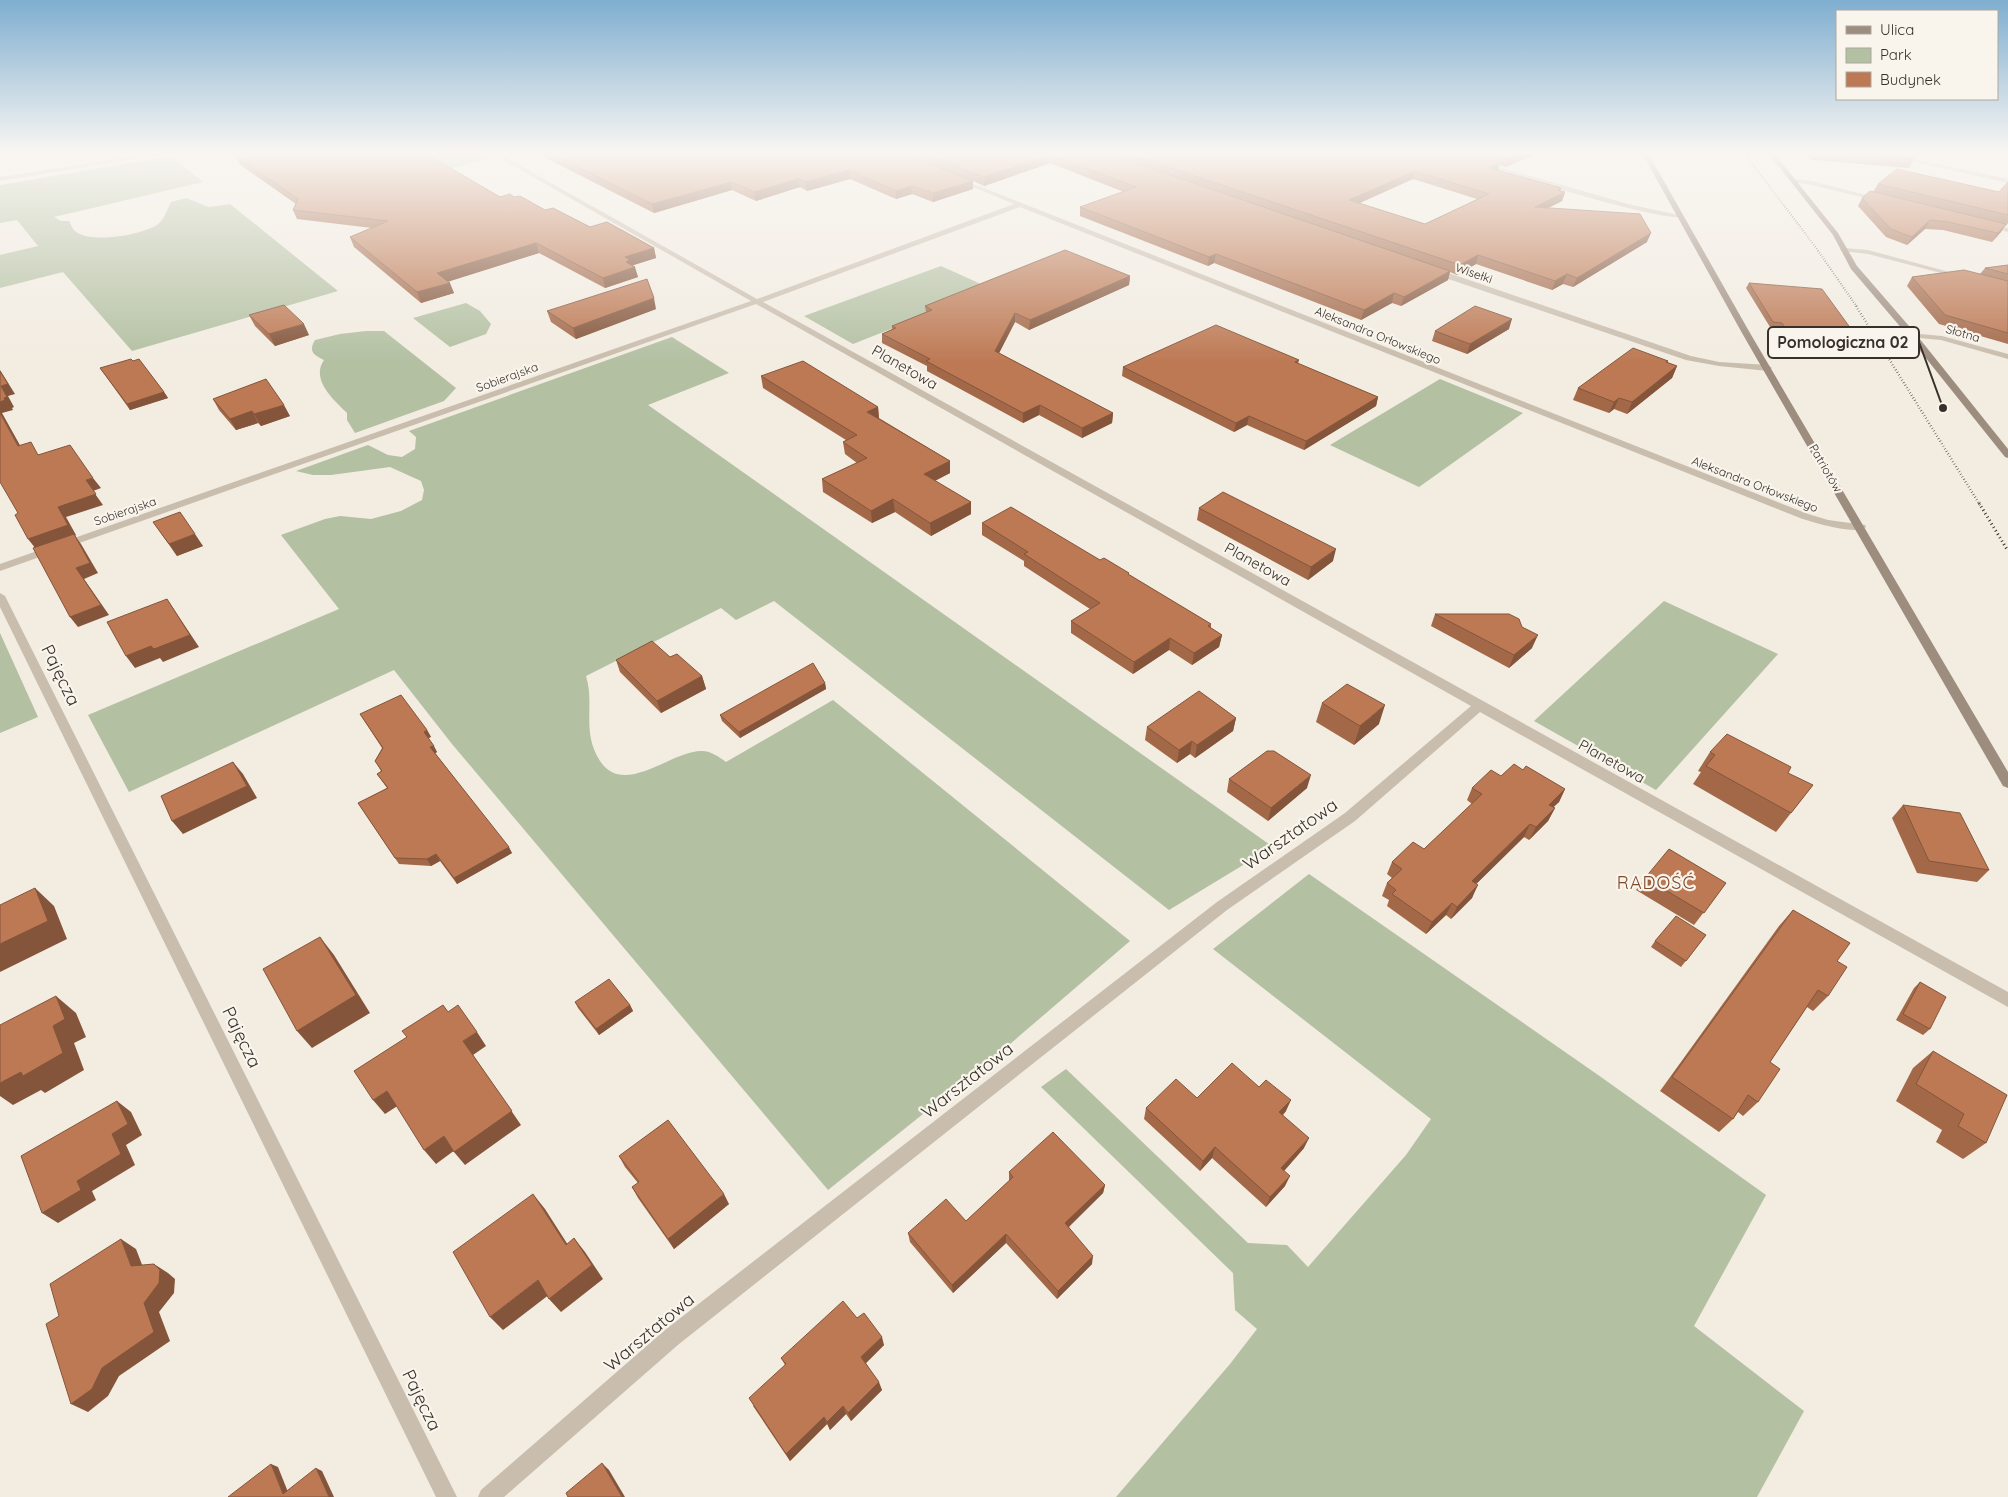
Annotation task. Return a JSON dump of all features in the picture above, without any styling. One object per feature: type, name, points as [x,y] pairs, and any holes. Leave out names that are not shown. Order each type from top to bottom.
[{"type":"main road","name":"Patriotów","points":[[1684,223],[2008,782]]},
{"type":"main road","points":[[1827,223],[1836,234],[1854,267],[2003,444],[2008,455]]},
{"type":"street","name":"Planetowa","points":[[619,223],[997,437],[2008,1000]]},
{"type":"street","name":"Sobierajska","points":[[0,568],[758,301],[971,223]]},
{"type":"street","name":"Aleksandra Orłowskiego","points":[[1069,223],[1804,516],[1827,523],[1861,527]]},
{"type":"street","points":[[1980,223],[2008,230]]},
{"type":"street","points":[[1844,250],[1868,252],[1971,278]]},
{"type":"street","name":"Wisełki","points":[[1426,268],[1689,358],[1719,364],[1768,368]]},
{"type":"street","name":"Słotna","points":[[1912,335],[1942,338],[2008,357]]},
{"type":"street","name":"Pajęcza","points":[[0,596],[447,1497]]},
{"type":"street","name":"Warsztatowa","points":[[488,1497],[672,1337],[1222,906],[1350,817],[1480,705]]},
{"type":"green space","points":[[19,223],[70,223],[78,233],[86,236],[106,238],[140,232],[159,223],[253,223],[338,291],[132,351],[63,272],[0,288],[0,255],[38,246]]},
{"type":"green space","points":[[941,266],[992,289],[853,344],[804,316]]},
{"type":"green space","points":[[466,303],[480,311],[491,324],[486,334],[450,347],[413,318]]},
{"type":"green space","points":[[384,331],[456,388],[444,401],[355,433],[347,420],[347,413],[326,390],[322,382],[320,368],[324,360],[313,353],[312,347],[315,340],[340,334]]},
{"type":"green space","points":[[672,337],[729,373],[648,405],[1273,847],[1169,910],[774,601],[736,620],[721,608],[586,676],[591,739],[594,750],[600,761],[610,771],[622,775],[649,770],[677,757],[702,751],[712,753],[726,762],[833,700],[1130,941],[1003,1050],[828,1190],[452,744],[394,670],[129,792],[88,715],[339,609],[281,535],[325,519],[340,516],[371,519],[401,511],[422,500],[424,490],[421,481],[390,467],[331,475],[313,475],[296,471],[368,445],[388,455],[402,457],[415,449],[416,437],[409,431]]},
{"type":"green space","points":[[1440,379],[1523,413],[1419,487],[1330,445]]},
{"type":"green space","points":[[1664,601],[1778,654],[1656,790],[1534,721]]},
{"type":"green space","points":[[0,633],[38,717],[0,733]]},
{"type":"green space","points":[[1309,874],[1601,1077],[1766,1195],[1694,1326],[1804,1411],[1757,1497],[1116,1497],[1230,1364],[1257,1329],[1235,1310],[1233,1273],[1041,1087],[1066,1069],[1248,1243],[1287,1245],[1308,1267],[1406,1155],[1431,1119],[1213,949]]},
{"type":"building","points":[[384,223],[582,223],[590,227],[609,223],[654,248],[625,257],[630,260],[626,262],[635,267],[603,278],[536,243],[437,273],[450,283],[417,292],[350,237]]},
{"type":"building","points":[[1121,223],[1310,223],[1450,271],[1404,297],[1394,293],[1364,310],[1216,254],[1209,257]]},
{"type":"building","points":[[1334,223],[1645,223],[1651,233],[1577,278],[1567,274],[1555,281],[1478,255],[1460,265]]},
{"type":"building","points":[[1885,223],[1927,223],[1912,237],[1891,229]]},
{"type":"building","points":[[1952,223],[2006,224],[1998,233]]},
{"type":"building","points":[[1065,250],[1130,276],[1030,320],[1015,313],[995,351],[1113,413],[1082,428],[1040,405],[1023,413],[926,361],[930,359],[882,334],[896,328],[892,326],[932,310],[925,306]]},
{"type":"building","points":[[2008,265],[2008,274],[1985,268]]},
{"type":"building","points":[[1964,270],[2008,281],[2008,333],[1945,315],[1912,277]]},
{"type":"building","points":[[647,279],[654,298],[573,328],[547,311]]},
{"type":"building","points":[[1749,283],[1822,289],[1862,344],[1792,338],[1782,323],[1773,322]]},
{"type":"building","points":[[284,305],[304,324],[269,334],[249,315]]},
{"type":"building","points":[[1475,306],[1512,319],[1470,344],[1435,331]]},
{"type":"building","points":[[1216,325],[1299,360],[1295,362],[1378,397],[1306,441],[1249,416],[1236,423],[1123,367]]},
{"type":"building","points":[[1633,348],[1677,366],[1632,402],[1619,398],[1614,402],[1578,388]]},
{"type":"building","points":[[131,359],[133,361],[139,359],[164,392],[127,404],[100,368]]},
{"type":"building","points":[[803,361],[878,407],[867,412],[950,461],[924,474],[971,502],[930,523],[893,499],[871,511],[822,479],[867,458],[843,442],[857,435],[761,376]]},
{"type":"building","points":[[0,371],[8,384],[1,386],[7,397],[0,402]]},
{"type":"building","points":[[266,379],[284,405],[254,414],[252,411],[230,419],[213,399]]},
{"type":"building","points":[[0,413],[18,446],[31,442],[38,455],[70,445],[93,478],[86,480],[96,494],[58,507],[68,525],[28,539],[15,515],[18,513],[0,482]]},
{"type":"building","points":[[1223,492],[1336,549],[1311,567],[1199,508]]},
{"type":"building","points":[[1011,507],[1100,560],[1104,558],[1129,573],[1211,624],[1208,626],[1222,635],[1194,653],[1170,638],[1134,662],[1071,621],[1100,603],[1024,554],[1028,552],[982,523]]},
{"type":"building","points":[[180,512],[195,534],[169,544],[153,522]]},
{"type":"building","points":[[74,534],[90,563],[76,568],[101,605],[70,617],[33,548]]},
{"type":"building","points":[[167,599],[190,635],[154,649],[151,646],[126,656],[107,622]]},
{"type":"building","points":[[1435,614],[1509,614],[1519,619],[1522,627],[1538,635],[1514,655]]},
{"type":"building","points":[[652,641],[670,657],[677,654],[702,676],[657,701],[616,660]]},
{"type":"building","points":[[813,663],[825,683],[739,732],[720,715]]},
{"type":"building","points":[[1347,684],[1385,705],[1360,726],[1322,703]]},
{"type":"building","points":[[1199,691],[1236,718],[1197,745],[1192,741],[1179,750],[1147,727]]},
{"type":"building","points":[[401,695],[427,730],[424,732],[434,746],[430,747],[509,847],[454,878],[436,854],[427,859],[395,858],[358,803],[388,788],[377,774],[382,771],[375,761],[383,748],[360,714]]},
{"type":"building","points":[[1727,734],[1791,767],[1788,773],[1813,785],[1791,813],[1706,766],[1715,755],[1710,752]]},
{"type":"building","points":[[1267,751],[1274,751],[1311,775],[1271,808],[1229,779]]},
{"type":"building","points":[[233,762],[247,786],[172,821],[161,796]]},
{"type":"building","points":[[1514,764],[1523,770],[1526,766],[1565,789],[1549,805],[1555,808],[1536,827],[1530,824],[1472,881],[1478,885],[1457,907],[1452,903],[1432,922],[1392,894],[1396,890],[1387,883],[1402,869],[1392,862],[1413,842],[1424,849],[1482,794],[1472,788],[1491,770],[1501,776]]},
{"type":"building","points":[[1903,805],[1960,813],[1989,870],[1929,861]]},
{"type":"building","points":[[1669,849],[1726,883],[1704,913],[1645,878]]},
{"type":"building","points":[[35,888],[48,921],[0,944],[0,905]]},
{"type":"building","points":[[1793,910],[1850,943],[1837,961],[1847,967],[1828,996],[1818,990],[1770,1062],[1780,1069],[1758,1102],[1748,1095],[1733,1119],[1672,1077]]},
{"type":"building","points":[[1676,916],[1706,935],[1686,961],[1655,941]]},
{"type":"building","points":[[320,937],[356,995],[297,1031],[263,969]]},
{"type":"building","points":[[609,979],[630,1005],[596,1029],[575,1002]]},
{"type":"building","points":[[1920,982],[1946,997],[1930,1029],[1903,1014]]},
{"type":"building","points":[[56,996],[65,1019],[53,1026],[63,1053],[23,1076],[21,1072],[0,1083],[0,1025]]},
{"type":"building","points":[[443,1005],[448,1012],[458,1005],[477,1032],[463,1041],[512,1111],[454,1152],[444,1136],[424,1150],[387,1091],[373,1100],[354,1071],[407,1037],[402,1031]]},
{"type":"building","points":[[1933,1051],[2007,1095],[1986,1143],[1958,1126],[1964,1114],[1916,1084]]},
{"type":"building","points":[[1232,1063],[1259,1087],[1266,1080],[1291,1100],[1279,1112],[1309,1138],[1281,1168],[1290,1176],[1270,1197],[1215,1147],[1203,1161],[1146,1108],[1176,1079],[1197,1098]]},
{"type":"building","points":[[117,1101],[128,1124],[112,1134],[121,1154],[77,1181],[81,1190],[42,1213],[21,1156]]},
{"type":"building","points":[[668,1120],[724,1194],[668,1239],[632,1187],[639,1182],[619,1156]]},
{"type":"building","points":[[1053,1132],[1105,1185],[1065,1223],[1093,1256],[1058,1291],[1006,1234],[952,1285],[908,1233],[946,1199],[966,1221],[1013,1177],[1009,1172]]},
{"type":"building","points":[[533,1194],[566,1245],[574,1238],[592,1265],[549,1299],[538,1280],[490,1317],[453,1252]]},
{"type":"building","points":[[121,1239],[131,1266],[154,1264],[160,1270],[159,1283],[144,1303],[154,1332],[102,1368],[92,1389],[71,1404],[46,1324],[59,1316],[50,1284]]},
{"type":"building","points":[[843,1301],[857,1318],[864,1313],[882,1337],[861,1357],[879,1382],[848,1413],[843,1406],[827,1422],[824,1417],[786,1454],[749,1398],[786,1364],[781,1358]]},
{"type":"building","points":[[602,1463],[622,1497],[568,1497],[566,1493]]},
{"type":"building","points":[[271,1464],[283,1494],[316,1468],[329,1497],[228,1497]]},
{"type":"railway","points":[[1797,223],[1857,307]]},
{"type":"railway","points":[[1856,306],[1980,505]]},
{"type":"railway","points":[[1979,503],[2008,551]]},
{"type":"place","name":"Pomologiczna 02","points":[[1943,408]]},
{"type":"district","name":"RADOŚĆ","points":[[1656,882]]}]
